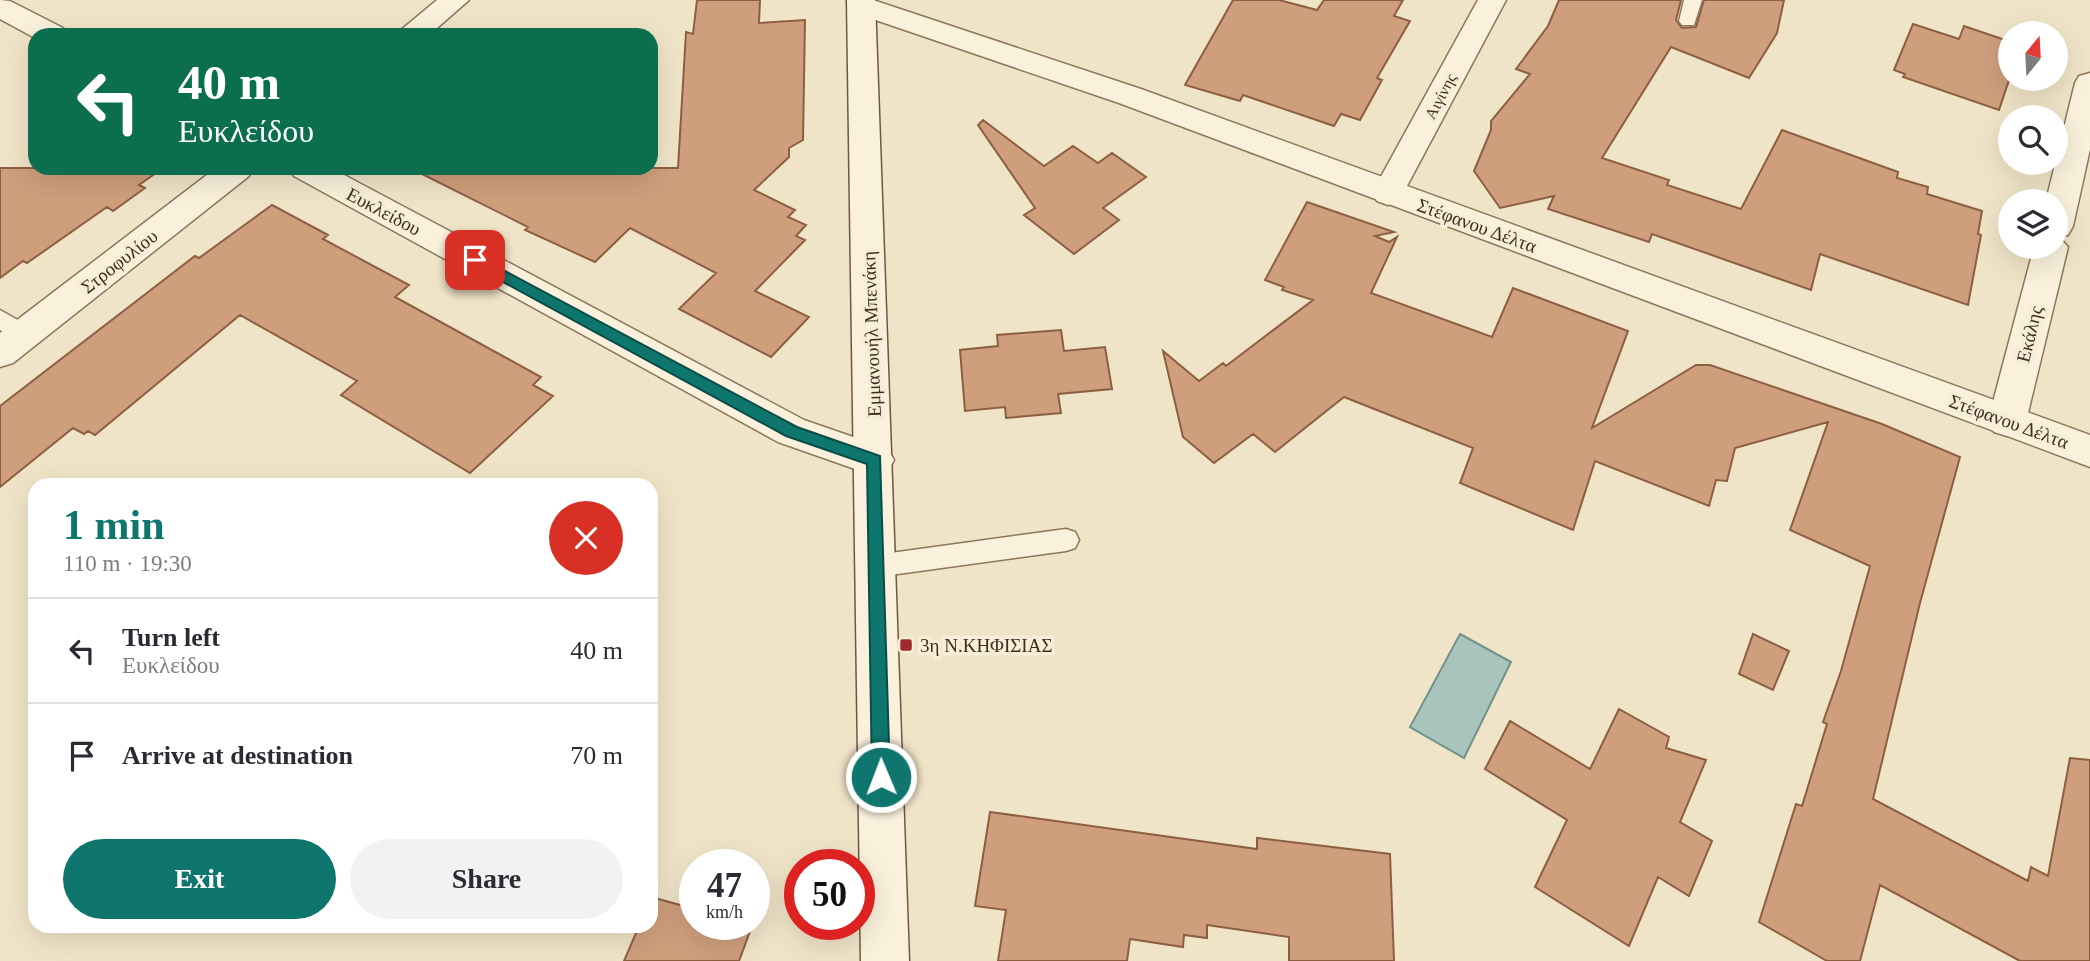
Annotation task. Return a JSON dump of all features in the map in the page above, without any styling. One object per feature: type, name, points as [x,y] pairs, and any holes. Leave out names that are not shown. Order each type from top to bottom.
[{"type":"street","points":[[419,28],[455,0]]},
{"type":"street","name":"Αιγίνης","points":[[1388,193],[1492,0]]},
{"type":"street","name":"Στέφανου Δέλτα","points":[[861,3],[1130,96],[2090,451]]},
{"type":"street","name":"Εμμανουήλ Μπενάκη","points":[[861,3],[875,460],[885,961]]},
{"type":"street","points":[[0,7],[40,28]]},
{"type":"street","points":[[2065,189],[2090,83]]},
{"type":"street","name":"Στροφυλίου","points":[[8,335],[228,175]]},
{"type":"street","name":"Ευκλείδου","points":[[318,175],[791,431],[875,460]]},
{"type":"street","name":"Εκάλης","points":[[2007,421],[2048,259]]},
{"type":"lane","points":[[1688,21],[1693,0]]},
{"type":"lane","points":[[876,566],[1066,541]]},
{"type":"water","points":[[1460,634],[1511,662],[1464,758],[1410,727]]},
{"type":"building","points":[[697,0],[760,0],[759,23],[805,20],[803,140],[789,148],[789,157],[754,190],[795,210],[788,217],[806,225],[796,236],[805,240],[755,291],[809,317],[771,357],[679,309],[716,273],[630,228],[595,262],[525,230],[528,227],[424,175],[658,175],[658,168],[678,168],[686,32],[693,34]]},
{"type":"building","points":[[1233,0],[1279,0],[1317,10],[1324,0],[1403,0],[1394,16],[1410,21],[1377,78],[1382,80],[1360,120],[1341,114],[1334,126],[1243,95],[1240,101],[1185,85]]},
{"type":"building","points":[[1559,0],[1681,0],[1676,20],[1682,28],[1696,27],[1704,0],[1784,0],[1777,33],[1749,78],[1671,47],[1602,158],[1669,180],[1667,185],[1741,209],[1782,130],[1898,172],[1897,178],[1928,187],[1927,194],[1982,211],[1978,234],[1981,235],[1968,305],[1820,254],[1811,290],[1652,234],[1649,242],[1548,209],[1554,196],[1500,208],[1474,171],[1491,130],[1491,121],[1530,74],[1516,69],[1548,26]]},
{"type":"building","points":[[1913,24],[1959,39],[1964,26],[1998,38],[1998,91],[2005,91],[1998,110],[1903,77],[1905,74],[1894,70]]},
{"type":"building","points":[[983,120],[1044,166],[1073,146],[1098,163],[1112,153],[1146,177],[1103,208],[1119,220],[1074,254],[1024,215],[1035,208],[978,125]]},
{"type":"building","points":[[0,168],[28,168],[28,175],[153,175],[139,185],[145,188],[113,211],[107,207],[27,263],[23,261],[0,278]]},
{"type":"building","points":[[1307,202],[1394,232],[1375,236],[1389,242],[1397,237],[1371,293],[1492,337],[1513,288],[1628,331],[1592,428],[1696,365],[1710,365],[1882,424],[1960,457],[1920,603],[1873,799],[2028,881],[2031,867],[2048,876],[2070,758],[2090,760],[2090,961],[2020,961],[1880,885],[1860,961],[1827,961],[1759,922],[1796,804],[1802,806],[1827,724],[1823,722],[1841,671],[1870,566],[1790,530],[1828,422],[1735,448],[1727,481],[1716,480],[1709,506],[1595,461],[1573,530],[1460,483],[1473,448],[1344,397],[1275,452],[1253,434],[1214,463],[1183,437],[1163,351],[1199,381],[1223,363],[1226,366],[1313,300],[1282,290],[1284,287],[1265,280]]},
{"type":"building","points":[[272,205],[328,235],[323,239],[409,285],[395,297],[541,377],[533,385],[553,396],[470,473],[341,395],[357,381],[240,315],[95,435],[88,431],[84,434],[73,428],[0,487],[0,406],[195,256],[199,258]]},
{"type":"building","points":[[1061,330],[1064,351],[1105,347],[1112,389],[1058,394],[1061,413],[1006,418],[1005,407],[965,411],[960,350],[998,346],[997,335]]},
{"type":"building","points":[[1753,634],[1789,651],[1773,690],[1739,674]]},
{"type":"building","points":[[1619,709],[1669,737],[1666,748],[1706,760],[1680,822],[1712,841],[1689,896],[1658,877],[1629,946],[1535,887],[1567,820],[1485,769],[1510,721],[1590,769]]},
{"type":"building","points":[[990,812],[1257,849],[1257,838],[1390,854],[1394,961],[1289,961],[1289,937],[1207,925],[1207,938],[1184,935],[1183,947],[1130,939],[1127,961],[998,961],[1006,910],[975,906]]},
{"type":"building","points":[[658,899],[679,905],[679,940],[747,940],[739,961],[624,961],[636,933],[658,933]]},
{"type":"place","name":"3η Ν.ΚΗΦΙΣΙΑΣ","points":[[906,645]]},
{"type":"route","points":[[475,260],[791,431],[875,460],[881,777]]}]
